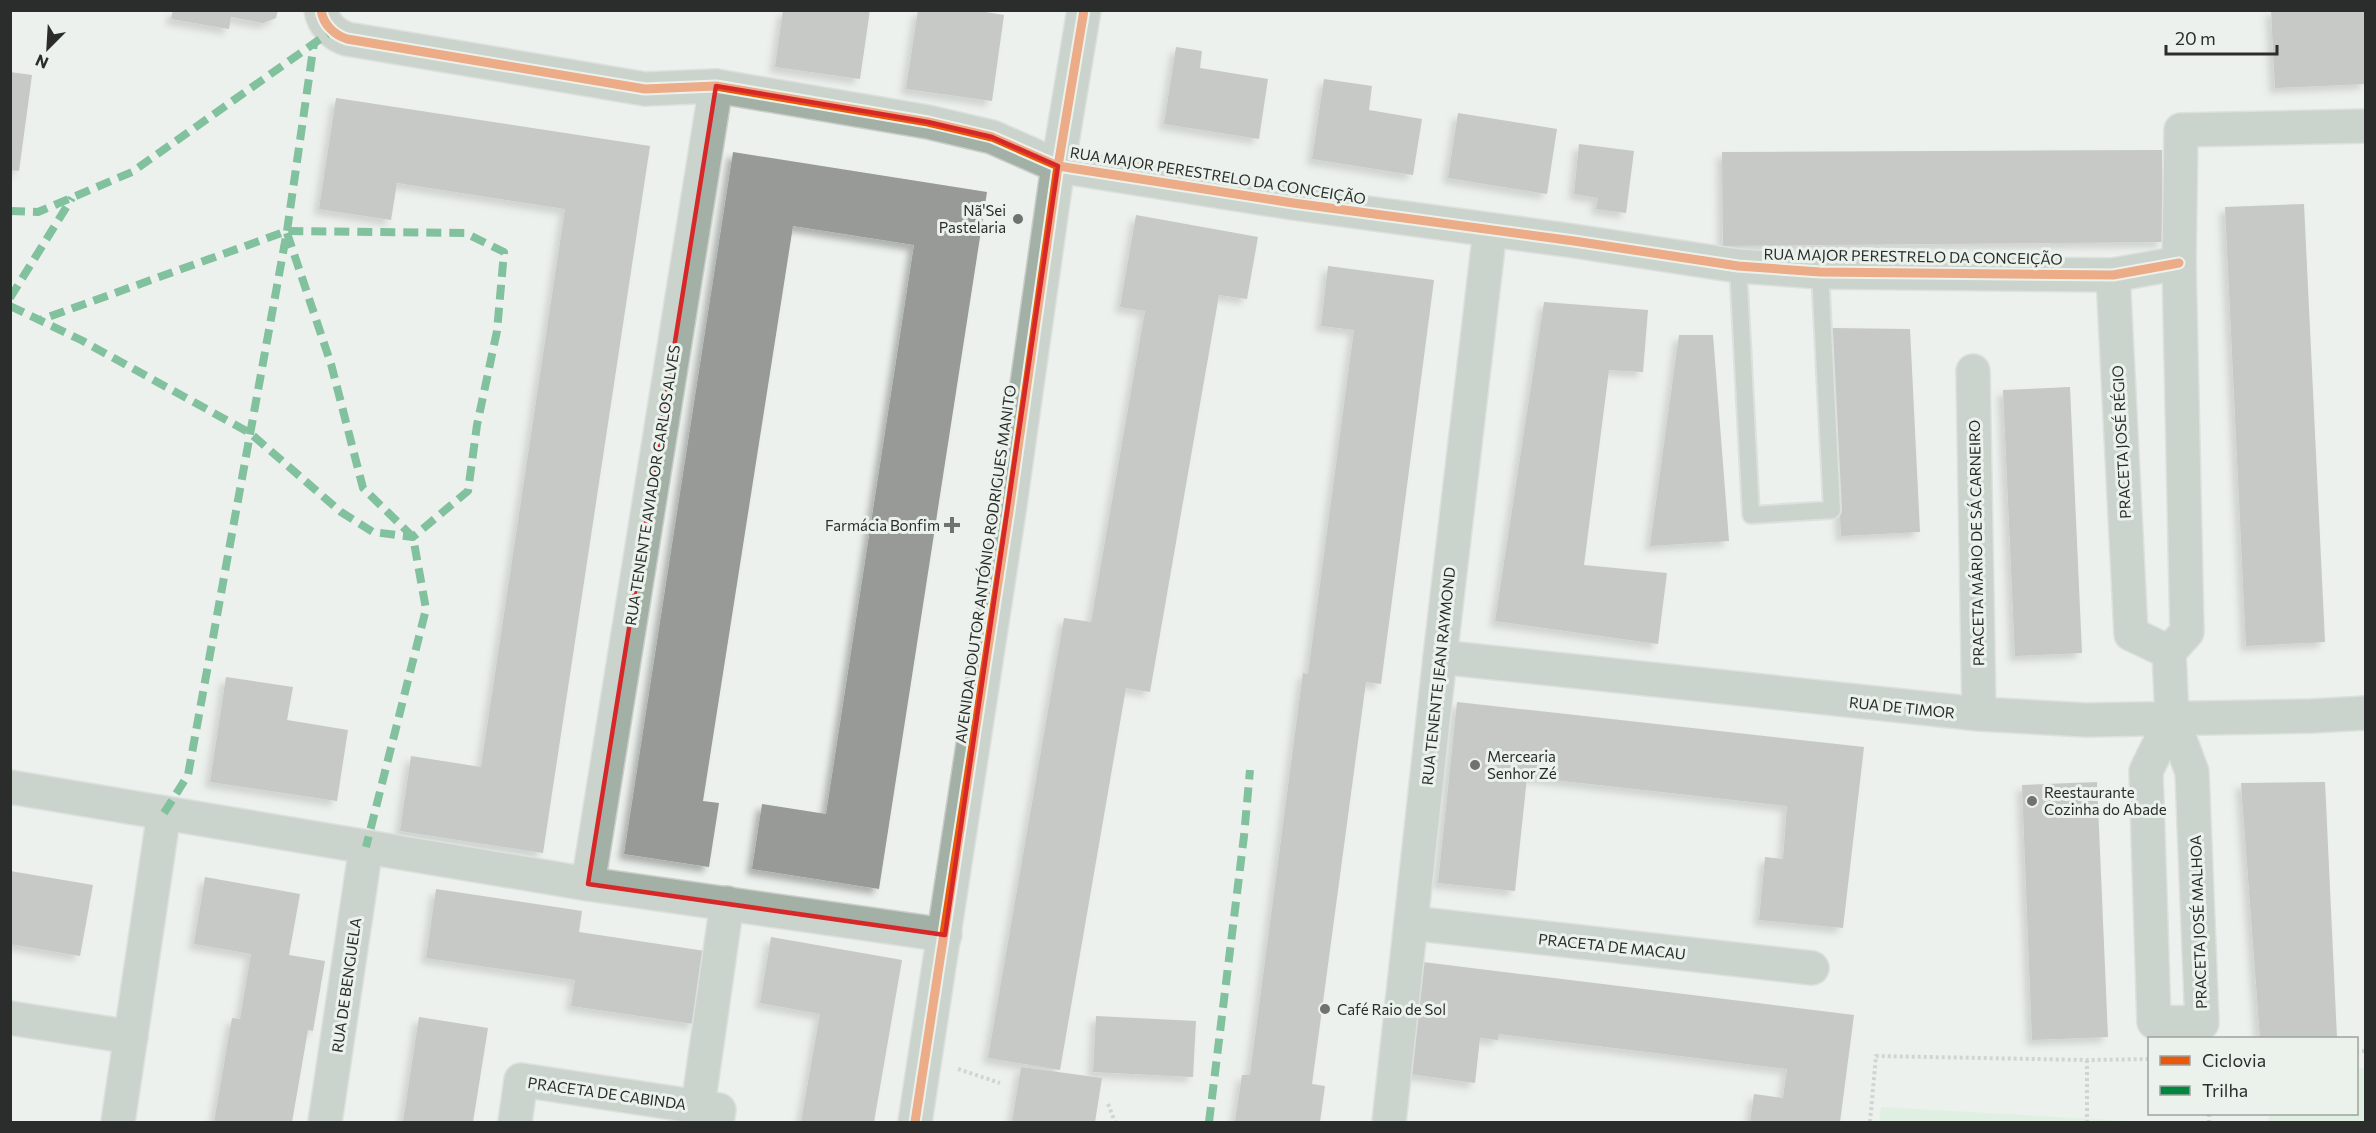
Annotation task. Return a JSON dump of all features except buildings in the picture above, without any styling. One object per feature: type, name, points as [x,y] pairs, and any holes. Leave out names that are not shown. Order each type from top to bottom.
[{"type":"street","name":"AVENIDA DOUTOR ANTÓNIO RODRIGUES MANITO","points":[[915,1122],[926,1063],[1009,511],[1058,166],[1084,10]]},
{"type":"street","name":"RUA MAJOR PERESTRELO DA CONCEIÇÃO","points":[[327,20],[347,39],[645,89],[716,87],[928,122],[992,137],[1058,166],[1293,203],[1738,266],[1820,272],[2113,275]]},
{"type":"street","name":"RUA TENENTE AVIADOR CARLOS ALVES","points":[[588,884],[716,87]]},
{"type":"street","points":[[2172,718],[2169,652],[2187,632],[2179,263],[2181,130],[2366,126]]},
{"type":"street","name":"RUA TENENTE JEAN RAYMOND","points":[[1389,1122],[1490,230]]},
{"type":"street","points":[[2113,275],[2179,263]]},
{"type":"street","name":"PRACETA JOSÉ RÉGIO","points":[[2113,275],[2131,634],[2169,652]]},
{"type":"street","name":"PRACETA MÁRIO DE SÁ CARNEIRO","points":[[1973,371],[1979,714]]},
{"type":"street","name":"RUA DE TIMOR","points":[[1440,657],[1979,714],[2086,720],[2366,713]]},
{"type":"street","name":"PRACETA JOSÉ MALHOA","points":[[2172,718],[2192,772],[2202,1023],[2154,1022],[2146,771],[2172,718]]},
{"type":"street","points":[[10,787],[588,884],[945,935]]},
{"type":"street","points":[[118,1122],[164,813]]},
{"type":"street","name":"RUA DE BENGUELA","points":[[325,1122],[366,847]]},
{"type":"street","name":"PRACETA DE CABINDA","points":[[515,1122],[521,1080],[708,1114],[727,903]]},
{"type":"street","name":"PRACETA DE MACAU","points":[[1412,923],[1812,968]]},
{"type":"street","points":[[10,1018],[131,1037]]},
{"type":"street","points":[[1389,1122],[1394,1122]]},
{"type":"lane","points":[[1738,266],[1750,515],[1832,510],[1820,272]]},
{"type":"path","points":[[1870,1122],[1876,1056],[2148,1059]]},
{"type":"path","points":[[2087,1060],[2087,1122]]},
{"type":"path","points":[[926,1063],[964,1070],[1000,1083]]},
{"type":"path","points":[[1108,1104],[1115,1122]]},
{"type":"highlighted area","points":[[716,86],[928,122],[992,137],[1058,166],[945,935],[588,884]]},
{"type":"green space","points":[[2358,1068],[2365,1068],[2365,1122],[2268,1122],[2269,1115],[2358,1115]]},
{"type":"green space","points":[[1881,1107],[2148,1122],[1879,1122]]},
{"type":"marked path","points":[[10,211],[38,212],[132,172],[333,30]]},
{"type":"marked path","points":[[164,813],[188,775],[287,231],[314,43]]},
{"type":"marked path","points":[[10,298],[72,198]]},
{"type":"marked path","points":[[10,306],[81,340],[250,433],[341,512],[373,532],[413,537],[468,491],[477,425],[497,331],[504,252],[465,233],[287,231],[40,320]]},
{"type":"marked path","points":[[287,233],[331,364],[363,488],[413,537],[426,609],[366,847]]},
{"type":"marked path","points":[[1209,1122],[1250,770]]},
{"type":"cycle path","points":[[321,10],[330,28],[347,39],[645,89],[716,86],[928,122],[992,137],[1058,166],[1293,203],[1738,266],[1820,272],[2113,275],[2179,263]]},
{"type":"cycle path","points":[[915,1122],[1009,511],[1058,166],[1084,10]]},
{"type":"place","name":"Nã'Sei Pastelaria","points":[[1018,219]]},
{"type":"place","name":"Farmácia Bonfim","points":[[952,525]]},
{"type":"place","name":"Mercearia Senhor Zé","points":[[1475,765]]},
{"type":"place","name":"Reestaurante Cozinha do Abade","points":[[2032,801]]},
{"type":"place","name":"Café Raio de Sol","points":[[1325,1009]]}]
